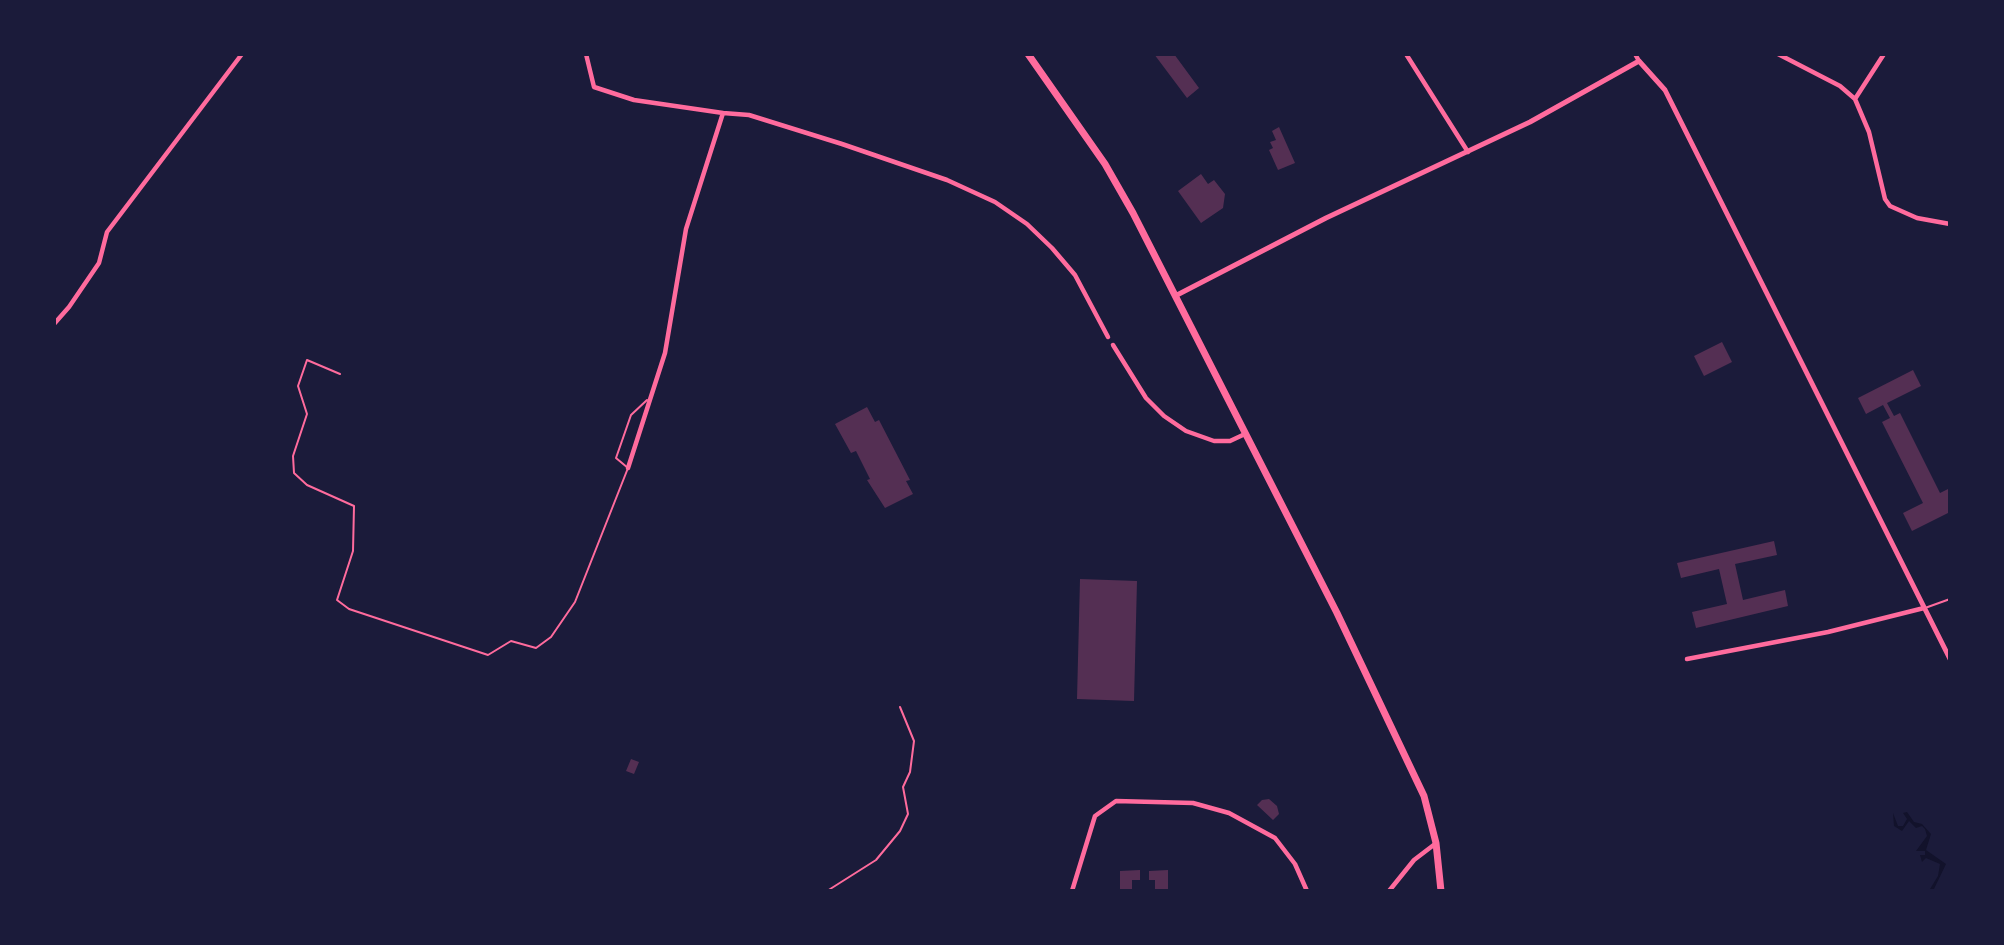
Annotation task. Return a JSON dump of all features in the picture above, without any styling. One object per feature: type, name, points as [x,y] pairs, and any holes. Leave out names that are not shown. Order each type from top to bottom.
[{"type":"main road","points":[[1028,54],[1105,164],[1177,295],[1410,762],[1424,796],[1436,843],[1441,891]]},
{"type":"street","points":[[54,324],[69,307],[99,262],[107,232],[242,54]]},
{"type":"street","points":[[586,54],[594,87],[634,100],[749,115],[947,180],[995,202],[1027,224],[1075,275],[1108,337]]},
{"type":"street","points":[[1406,54],[1468,152]]},
{"type":"street","points":[[1635,54],[1665,90],[1950,659]]},
{"type":"street","points":[[1778,54],[1840,86],[1855,99],[1869,132],[1885,199],[1890,206],[1917,218],[1950,224]]},
{"type":"street","points":[[1792,60],[1795,54]]},
{"type":"street","points":[[1855,99],[1884,54]]},
{"type":"street","points":[[1177,295],[1326,218],[1530,122],[1639,61]]},
{"type":"street","points":[[628,468],[665,353],[686,229],[723,113]]},
{"type":"street","points":[[1113,345],[1146,398],[1164,416],[1186,431],[1214,441],[1230,441],[1245,435]]},
{"type":"street","points":[[1687,660],[1924,608]]},
{"type":"street","points":[[1072,891],[1095,816],[1116,801],[1193,803],[1229,813],[1275,838],[1294,864],[1307,891]]},
{"type":"street","points":[[1389,891],[1414,860],[1436,843]]},
{"type":"lane","points":[[340,374],[307,360],[298,386],[307,414],[293,456],[294,472],[307,485],[354,506],[353,551],[337,600],[349,608],[488,655],[511,641],[536,648],[551,638],[575,602],[628,468],[616,458],[631,415],[648,400]]},
{"type":"lane","points":[[1924,608],[1950,599]]},
{"type":"path","points":[[827,891],[876,860],[900,831],[908,814],[903,787],[909,772],[914,741],[900,706]]},
{"type":"shaded area","points":[[1907,812],[1914,822],[1922,824],[1931,834],[1926,850],[1946,864],[1933,891],[1930,889],[1938,876],[1940,864],[1926,858],[1922,862],[1920,855],[1925,855],[1925,851],[1916,851],[1927,836],[1925,829],[1922,826],[1916,828],[1909,821],[1902,831],[1894,826],[1893,813],[1898,826],[1903,826],[1907,819],[1903,813]]},
{"type":"building","points":[[1154,54],[1174,54],[1199,88],[1187,98]]},
{"type":"building","points":[[1279,127],[1295,163],[1278,170],[1269,150],[1273,148],[1270,142],[1276,140],[1272,131]]},
{"type":"building","points":[[1201,174],[1208,184],[1214,180],[1225,194],[1223,208],[1201,223],[1178,191]]},
{"type":"building","points":[[1722,342],[1732,362],[1704,376],[1694,356]]},
{"type":"building","points":[[1913,370],[1921,386],[1887,403],[1894,416],[1900,413],[1940,493],[1950,488],[1950,512],[1912,531],[1903,513],[1923,503],[1882,422],[1890,418],[1883,405],[1866,414],[1858,398]]},
{"type":"building","points":[[867,407],[875,422],[879,420],[910,480],[906,481],[913,494],[885,508],[867,480],[870,479],[856,451],[851,453],[835,424]]},
{"type":"building","points":[[1774,541],[1777,555],[1735,564],[1743,600],[1785,590],[1788,606],[1696,628],[1692,612],[1727,604],[1719,569],[1681,578],[1677,563]]},
{"type":"building","points":[[1080,579],[1137,581],[1134,701],[1077,699]]},
{"type":"building","points":[[631,759],[639,762],[634,774],[626,771]]},
{"type":"building","points":[[1269,799],[1277,806],[1279,814],[1273,820],[1257,805],[1262,800]]},
{"type":"building","points":[[1140,870],[1140,880],[1132,880],[1132,891],[1120,891],[1120,871]]},
{"type":"building","points":[[1168,870],[1168,891],[1155,891],[1155,880],[1149,880],[1149,871]]}]
